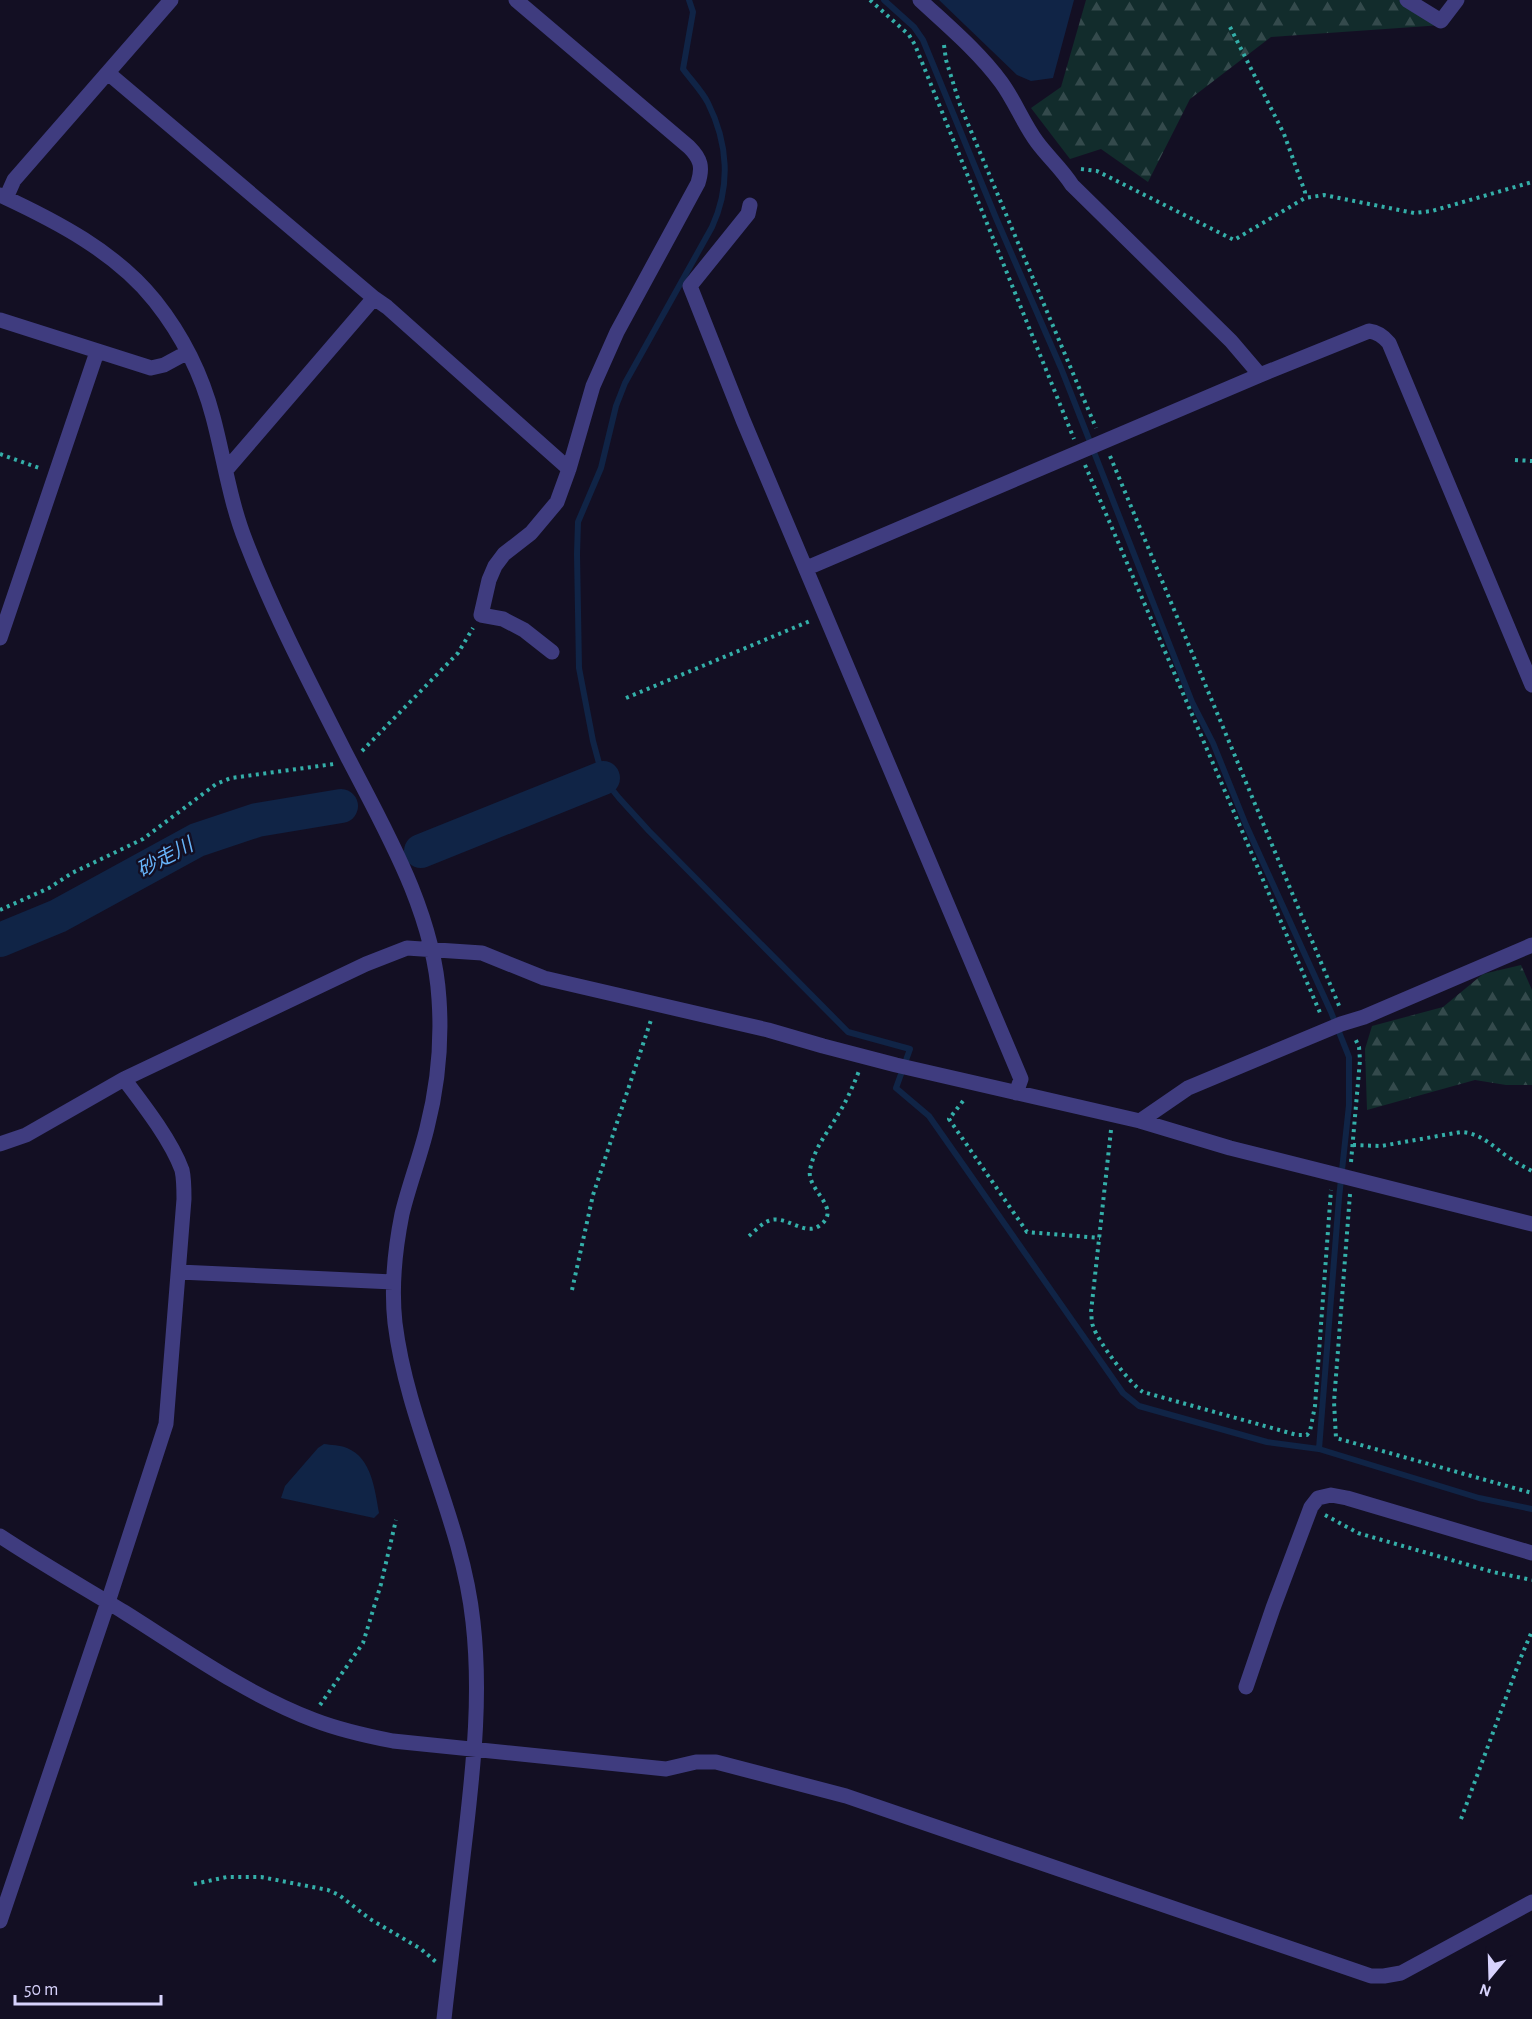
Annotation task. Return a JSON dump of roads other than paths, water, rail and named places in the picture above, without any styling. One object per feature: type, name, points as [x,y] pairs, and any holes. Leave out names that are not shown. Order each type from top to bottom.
[{"type":"street","points":[[171,0],[14,180],[3,197],[85,240],[126,271],[153,298],[188,352],[202,382],[212,412],[244,537],[253,559],[291,647],[400,858],[433,949],[439,998],[440,1042],[437,1082],[428,1127],[403,1212],[393,1282],[394,1318],[405,1379],[419,1430],[460,1552],[473,1618],[478,1694],[475,1749],[444,2019]]},
{"type":"street","points":[[516,0],[689,147],[700,162],[702,170],[699,183],[617,332],[593,386],[557,502],[531,533],[504,554],[489,580],[481,615],[503,619],[524,630],[552,652]]},
{"type":"street","points":[[920,0],[978,54],[1002,83],[1036,141],[1072,185],[1231,341],[1260,375]]},
{"type":"street","points":[[1407,0],[1441,21],[1457,0]]},
{"type":"street","points":[[108,72],[387,307],[569,469]]},
{"type":"street","points":[[750,205],[748,214],[684,283],[807,568],[1021,1079],[1016,1094]]},
{"type":"street","points":[[226,470],[374,298]]},
{"type":"street","points":[[0,320],[151,368],[164,365],[188,352]]},
{"type":"street","points":[[807,568],[1103,444],[1260,375],[1369,331],[1384,337],[1389,343],[1532,685]]},
{"type":"street","points":[[0,638],[97,352]]},
{"type":"street","points":[[1140,1121],[1188,1088],[1336,1026],[1364,1017],[1532,945]]},
{"type":"street","points":[[0,1144],[26,1135],[124,1079],[366,964],[407,948],[433,949],[482,952],[544,978],[768,1030],[896,1065],[1016,1094],[1140,1121],[1220,1146],[1532,1224]]},
{"type":"street","points":[[0,1922],[166,1424],[184,1198],[182,1172],[142,1102],[124,1079]]},
{"type":"street","points":[[179,1272],[393,1282]]},
{"type":"street","points":[[1246,1687],[1311,1507],[1318,1498],[1331,1495],[1347,1498],[1532,1553]]},
{"type":"street","points":[[0,1536],[243,1686],[315,1720],[360,1735],[393,1741],[666,1769],[696,1762],[716,1762],[846,1796],[1371,1976],[1384,1977],[1401,1973],[1532,1902]]},
{"type":"water","points":[[939,0],[1074,0],[1053,78],[1031,81],[1017,75]]},
{"type":"water","points":[[324,1444],[347,1448],[362,1459],[371,1476],[376,1495],[379,1513],[374,1518],[281,1498],[285,1486]]},
{"type":"waterway","points":[[689,0],[693,12],[683,69],[706,99],[715,118],[723,149],[724,180],[718,212],[712,227],[625,383],[616,406],[601,468],[578,522],[579,668],[593,741],[603,778],[649,831],[848,1032],[910,1049],[896,1088],[929,1116],[1123,1393],[1139,1406],[1267,1442],[1319,1449],[1479,1498],[1532,1509]]},
{"type":"waterway","points":[[884,0],[914,27],[923,40],[1061,368],[1192,702],[1213,743],[1246,825],[1331,1012],[1349,1057],[1349,1105],[1339,1198],[1319,1449]]},
{"type":"waterway","name":"砂走川","points":[[421,851],[603,778]]},
{"type":"waterway","name":"砂走川","points":[[0,940],[58,916],[197,840],[257,820],[341,806]]}]
